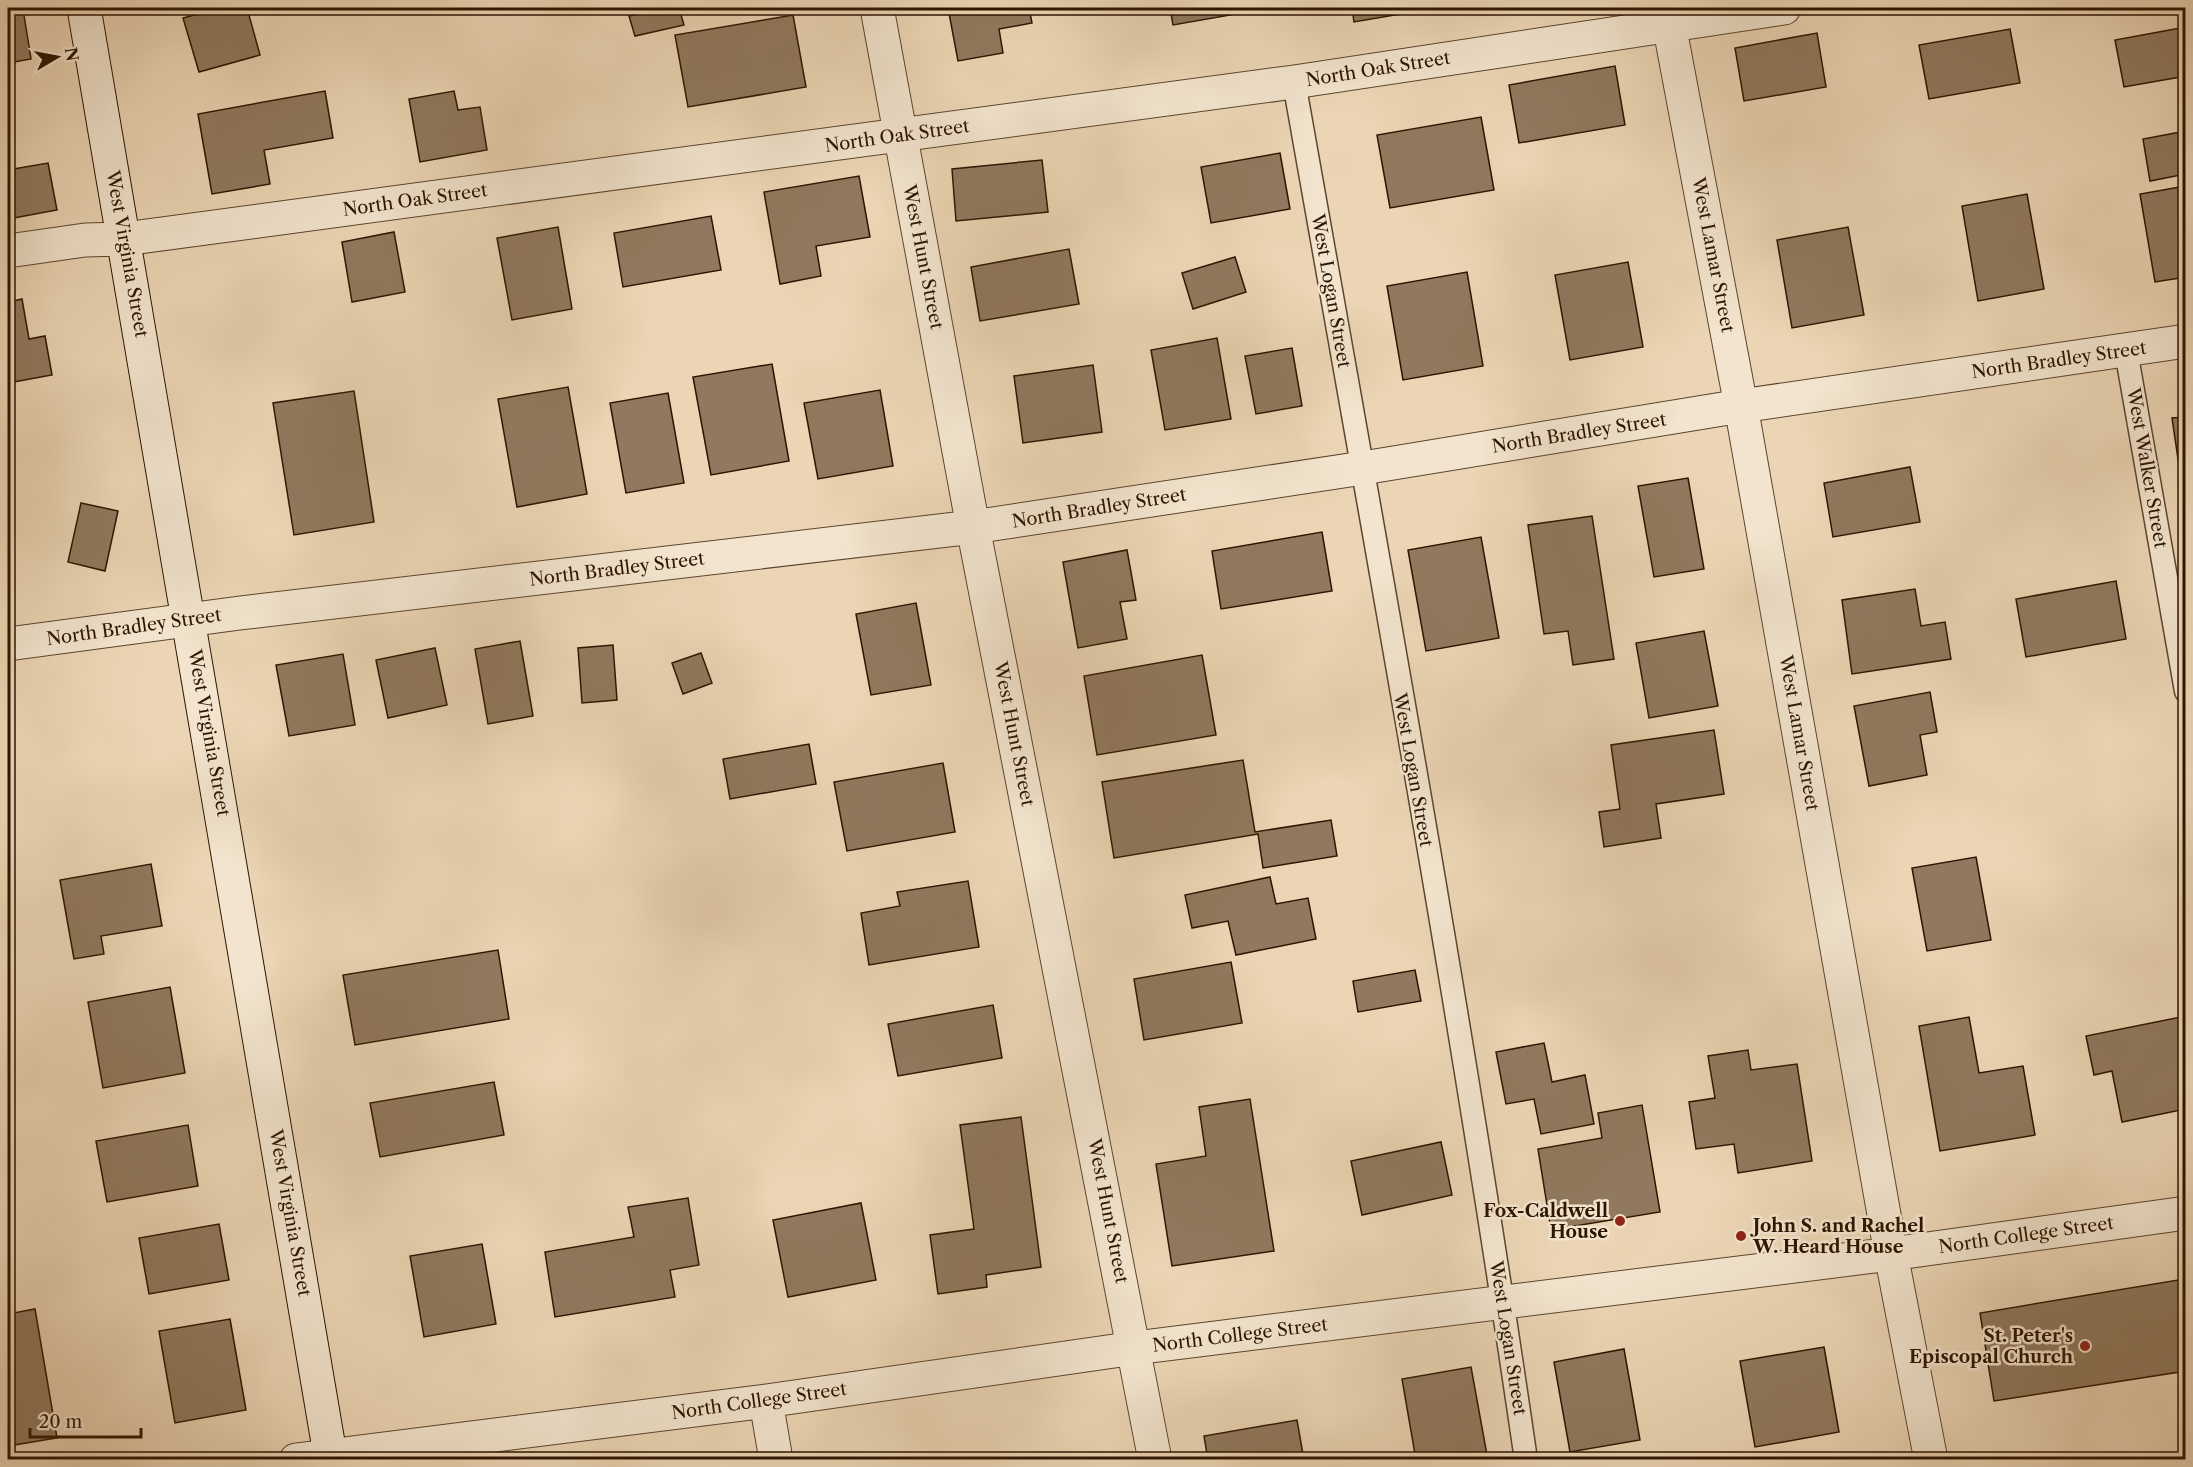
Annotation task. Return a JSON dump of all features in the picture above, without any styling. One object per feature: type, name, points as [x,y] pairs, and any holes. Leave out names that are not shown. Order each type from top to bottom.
[{"type":"street","name":"West Virginia Street","points":[[84,8],[331,1457]]},
{"type":"street","name":"West Hunt Street","points":[[877,8],[973,527],[1135,1348],[1155,1460]]},
{"type":"street","name":"North Oak Street","points":[[8,251],[85,240],[124,239],[1294,82],[1668,16],[1784,8]]},
{"type":"street","name":"West Lamar Street","points":[[1668,16],[1741,406],[1891,1254],[1931,1460]]},
{"type":"street","name":"North Bradley Street","points":[[8,644],[190,620],[973,527],[1363,468],[1741,406],[2186,341]]},
{"type":"street","name":"North College Street","points":[[296,1460],[766,1401],[1135,1348],[1891,1254],[2186,1213]]},
{"type":"street","points":[[766,1401],[776,1460]]},
{"type":"lane","name":"West Logan Street","points":[[1294,82],[1363,468],[1503,1302],[1526,1460]]},
{"type":"lane","name":"West Walker Street","points":[[2127,351],[2186,691]]},
{"type":"building","points":[[219,8],[247,8],[260,55],[199,72],[183,18]]},
{"type":"building","points":[[664,8],[679,8],[684,25],[635,36],[629,16]]},
{"type":"building","points":[[948,8],[1029,8],[1032,23],[999,29],[1003,53],[958,61]]},
{"type":"building","points":[[1170,8],[1241,8],[1242,13],[1173,25]]},
{"type":"building","points":[[1352,8],[1406,8],[1407,13],[1354,22]]},
{"type":"building","points":[[23,9],[31,59],[8,63],[8,11]]},
{"type":"building","points":[[793,15],[806,87],[688,107],[675,35]]},
{"type":"building","points":[[2186,27],[2186,76],[2124,87],[2115,40]]},
{"type":"building","points":[[2010,29],[2020,83],[1929,99],[1919,45]]},
{"type":"building","points":[[1817,33],[1826,87],[1744,101],[1735,48]]},
{"type":"building","points":[[1615,66],[1625,125],[1519,143],[1509,85]]},
{"type":"building","points":[[325,91],[333,138],[264,150],[270,184],[212,194],[198,114]]},
{"type":"building","points":[[454,91],[458,110],[480,107],[487,150],[420,162],[409,99]]},
{"type":"building","points":[[1481,117],[1494,190],[1390,208],[1377,135]]},
{"type":"building","points":[[2186,131],[2186,174],[2150,181],[2143,139]]},
{"type":"building","points":[[1280,153],[1290,209],[1211,223],[1201,167]]},
{"type":"building","points":[[1042,160],[1048,212],[956,221],[952,169]]},
{"type":"building","points":[[48,163],[57,210],[8,219],[8,170]]},
{"type":"building","points":[[859,176],[870,237],[816,246],[821,276],[780,284],[764,192]]},
{"type":"building","points":[[2186,186],[2186,277],[2155,282],[2140,194]]},
{"type":"building","points":[[2027,194],[2044,289],[1978,301],[1962,206]]},
{"type":"building","points":[[711,216],[721,270],[623,287],[614,233]]},
{"type":"building","points":[[558,227],[572,309],[512,320],[497,238]]},
{"type":"building","points":[[1848,227],[1864,315],[1792,328],[1777,240]]},
{"type":"building","points":[[394,232],[405,292],[352,302],[342,242]]},
{"type":"building","points":[[1069,249],[1079,304],[980,321],[971,267]]},
{"type":"building","points":[[1235,257],[1246,292],[1193,309],[1182,273]]},
{"type":"building","points":[[1628,262],[1643,347],[1570,360],[1555,275]]},
{"type":"building","points":[[1467,272],[1483,366],[1403,380],[1387,286]]},
{"type":"building","points":[[22,299],[29,339],[45,336],[52,375],[8,383],[8,302]]},
{"type":"building","points":[[1217,338],[1231,419],[1165,430],[1151,350]]},
{"type":"building","points":[[1292,348],[1302,406],[1256,414],[1245,356]]},
{"type":"building","points":[[772,364],[789,461],[711,475],[693,377]]},
{"type":"building","points":[[1093,365],[1102,432],[1023,443],[1014,376]]},
{"type":"building","points":[[568,387],[587,494],[517,507],[498,399]]},
{"type":"building","points":[[880,390],[893,466],[818,479],[804,403]]},
{"type":"building","points":[[354,391],[374,522],[294,535],[273,403]]},
{"type":"building","points":[[668,393],[684,483],[626,493],[610,403]]},
{"type":"building","points":[[2186,417],[2186,514],[2172,418]]},
{"type":"building","points":[[1910,467],[1920,522],[1833,537],[1824,483]]},
{"type":"building","points":[[1688,478],[1704,569],[1654,577],[1638,486]]},
{"type":"building","points":[[81,503],[118,511],[105,571],[68,562]]},
{"type":"building","points":[[1592,516],[1614,659],[1573,665],[1568,631],[1544,634],[1528,525]]},
{"type":"building","points":[[1322,532],[1332,591],[1221,609],[1212,551]]},
{"type":"building","points":[[1481,537],[1499,638],[1426,651],[1408,550]]},
{"type":"building","points":[[1127,550],[1136,600],[1120,602],[1127,639],[1078,648],[1063,562]]},
{"type":"building","points":[[2116,581],[2126,639],[2026,657],[2016,599]]},
{"type":"building","points":[[1915,589],[1921,626],[1945,622],[1951,659],[1852,674],[1842,600]]},
{"type":"building","points":[[916,603],[931,685],[871,695],[856,614]]},
{"type":"building","points":[[1704,631],[1718,706],[1649,718],[1636,643]]},
{"type":"building","points":[[520,641],[533,716],[488,724],[475,649]]},
{"type":"building","points":[[613,645],[617,700],[582,703],[578,648]]},
{"type":"building","points":[[435,648],[447,705],[388,718],[376,660]]},
{"type":"building","points":[[701,653],[712,683],[683,694],[672,663]]},
{"type":"building","points":[[343,654],[355,725],[289,736],[276,665]]},
{"type":"building","points":[[1202,655],[1216,735],[1097,755],[1084,676]]},
{"type":"building","points":[[1930,692],[1937,732],[1920,735],[1927,775],[1869,786],[1854,706]]},
{"type":"building","points":[[1714,730],[1724,794],[1656,804],[1661,838],[1604,847],[1599,812],[1620,809],[1611,745]]},
{"type":"building","points":[[809,744],[816,784],[730,799],[723,759]]},
{"type":"building","points":[[1243,760],[1255,832],[1331,820],[1337,856],[1263,868],[1258,834],[1114,858],[1102,782]]},
{"type":"building","points":[[943,763],[955,832],[847,851],[834,782]]},
{"type":"building","points":[[1976,857],[1991,940],[1927,951],[1912,868]]},
{"type":"building","points":[[151,864],[162,926],[101,936],[104,954],[74,959],[60,880]]},
{"type":"building","points":[[1270,877],[1276,904],[1308,898],[1316,939],[1236,955],[1228,921],[1192,928],[1185,895]]},
{"type":"building","points":[[968,881],[979,947],[869,965],[861,913],[900,906],[897,892]]},
{"type":"building","points":[[498,950],[509,1019],[355,1045],[343,975]]},
{"type":"building","points":[[1231,962],[1242,1023],[1144,1040],[1134,979]]},
{"type":"building","points":[[1415,970],[1421,1001],[1358,1012],[1353,981]]},
{"type":"building","points":[[170,987],[185,1073],[103,1088],[88,1002]]},
{"type":"building","points":[[993,1005],[1002,1058],[898,1076],[888,1024]]},
{"type":"building","points":[[2186,1016],[2186,1109],[2122,1122],[2112,1071],[2094,1075],[2086,1036]]},
{"type":"building","points":[[1969,1017],[1979,1073],[2023,1066],[2035,1135],[1940,1151],[1919,1026]]},
{"type":"building","points":[[1544,1043],[1552,1082],[1585,1075],[1594,1124],[1541,1134],[1534,1099],[1506,1104],[1496,1052]]},
{"type":"building","points":[[1748,1050],[1751,1070],[1797,1064],[1812,1161],[1738,1173],[1734,1144],[1696,1149],[1689,1102],[1715,1098],[1708,1056]]},
{"type":"building","points":[[494,1082],[504,1135],[380,1157],[370,1103]]},
{"type":"building","points":[[1250,1099],[1274,1251],[1172,1266],[1156,1164],[1206,1156],[1199,1107]]},
{"type":"building","points":[[1642,1105],[1660,1212],[1551,1230],[1538,1149],[1602,1138],[1598,1113]]},
{"type":"building","points":[[1021,1117],[1041,1267],[986,1275],[987,1287],[938,1294],[930,1235],[974,1229],[960,1125]]},
{"type":"building","points":[[188,1125],[198,1186],[107,1202],[96,1141]]},
{"type":"building","points":[[1441,1142],[1452,1195],[1362,1215],[1351,1161]]},
{"type":"building","points":[[688,1198],[699,1265],[670,1270],[675,1297],[555,1317],[545,1252],[634,1237],[628,1207]]},
{"type":"building","points":[[861,1203],[876,1280],[788,1297],[773,1220]]},
{"type":"building","points":[[219,1224],[229,1280],[149,1294],[139,1238]]},
{"type":"building","points":[[482,1244],[496,1324],[424,1337],[410,1256]]},
{"type":"building","name":"St. Peter's Episcopal Church","points":[[2178,1280],[2186,1322],[2186,1371],[1994,1401],[1980,1313]]},
{"type":"building","points":[[35,1309],[57,1438],[8,1446],[8,1314]]},
{"type":"building","points":[[230,1319],[246,1410],[175,1423],[159,1331]]},
{"type":"building","points":[[1824,1347],[1839,1432],[1755,1447],[1740,1361]]},
{"type":"building","points":[[1624,1349],[1640,1440],[1570,1452],[1554,1362]]},
{"type":"building","points":[[1471,1367],[1487,1455],[1462,1460],[1416,1460],[1402,1379]]},
{"type":"building","points":[[1297,1420],[1304,1460],[1208,1460],[1204,1436]]},
{"type":"place","name":"Fox-Caldwell House","points":[[1620,1221]]},
{"type":"place","name":"John S. and Rachel W. Heard House","points":[[1741,1236]]},
{"type":"place","name":"St. Peter's Episcopal Church","points":[[2085,1346]]}]
